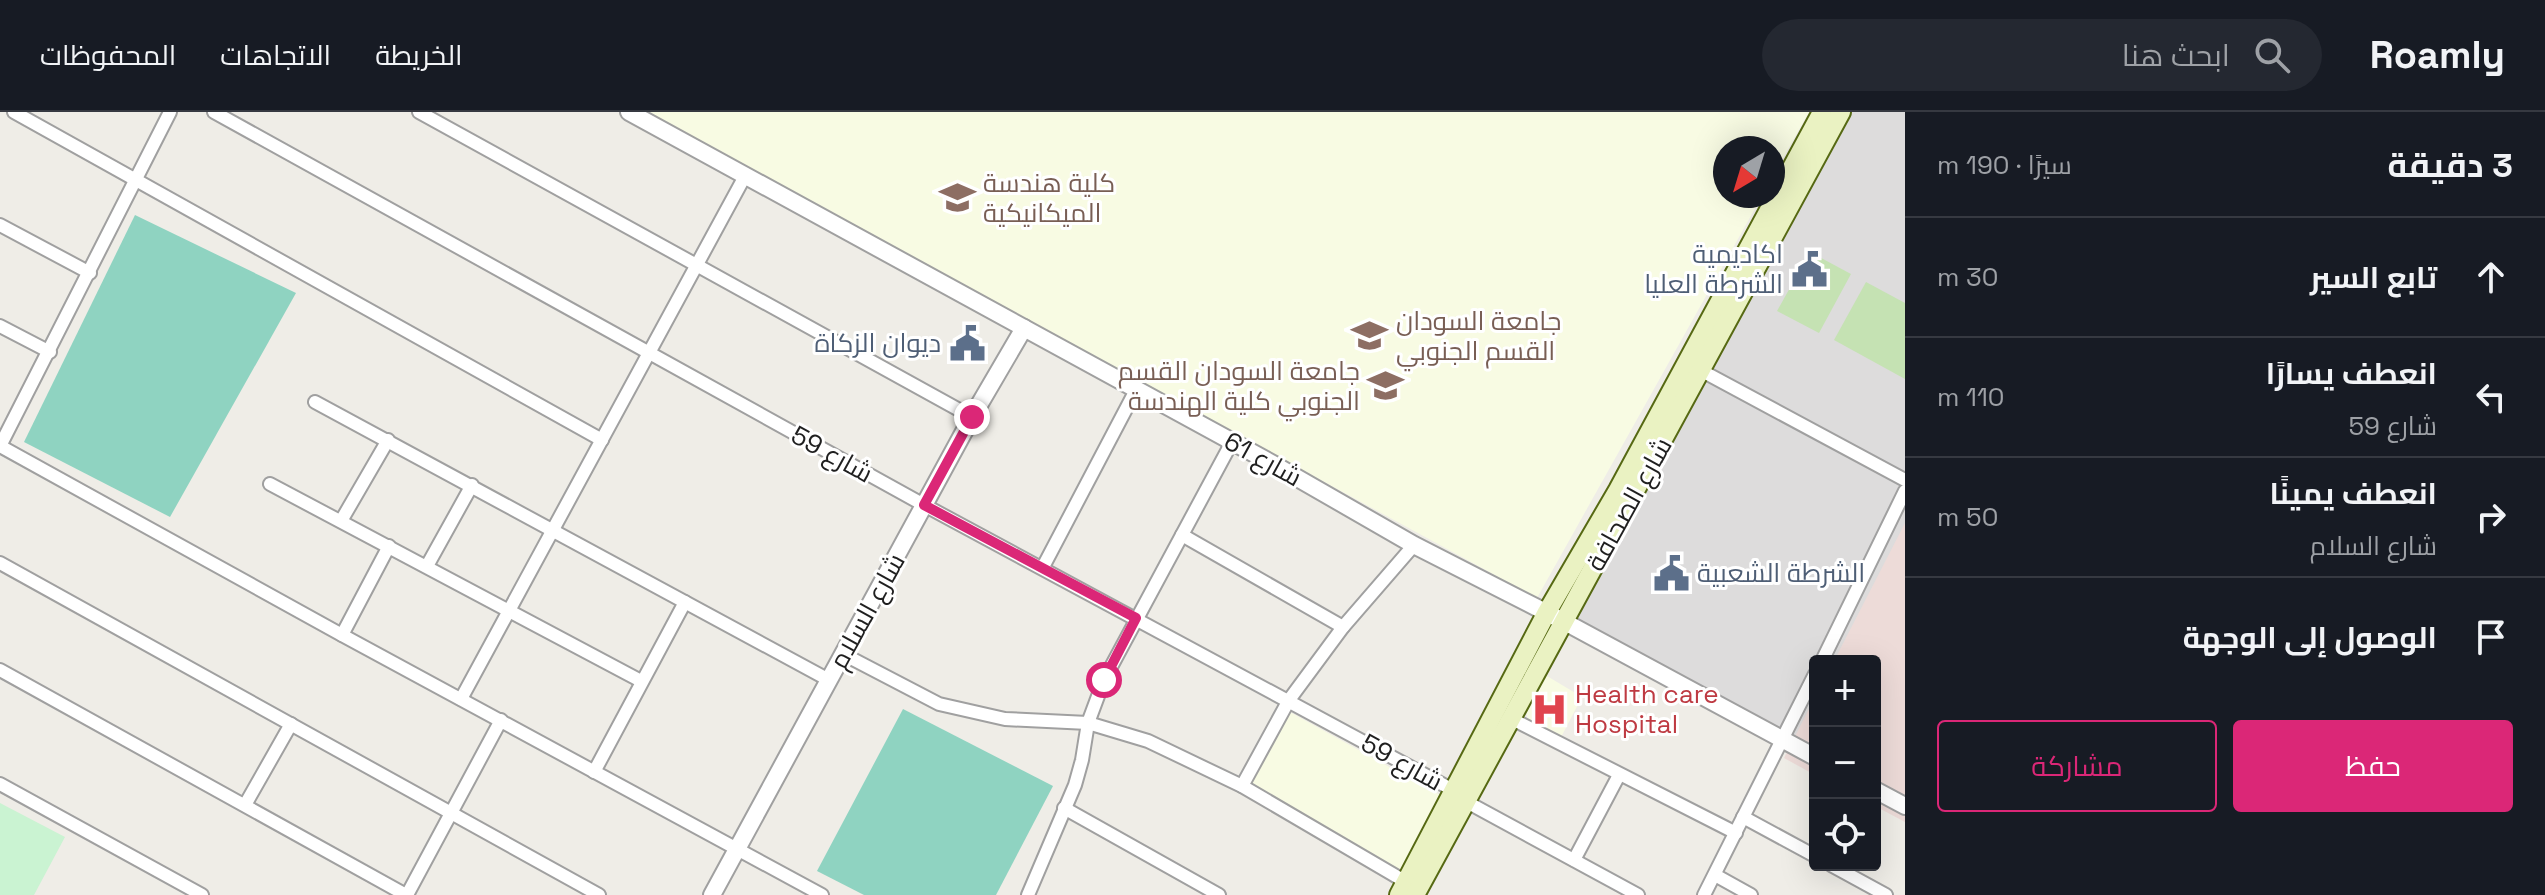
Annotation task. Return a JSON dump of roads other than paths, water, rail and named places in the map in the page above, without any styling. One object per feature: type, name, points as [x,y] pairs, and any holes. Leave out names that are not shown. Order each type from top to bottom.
[{"type":"main road","name":"شارع الصحافة","points":[[1414,891],[1459,796],[1618,490],[1822,112]]},
{"type":"main road","name":"شارع الصحافة","points":[[1459,796],[1510,718],[1555,616],[1702,371],[1841,112]]},
{"type":"street","points":[[14,112],[602,440]]},
{"type":"street","points":[[170,112],[0,446],[822,895]]},
{"type":"street","name":"شارع 59","points":[[214,112],[924,505],[1289,700],[1638,895]]},
{"type":"street","points":[[419,112],[972,417]]},
{"type":"street","name":"شارع 61","points":[[629,112],[1414,545],[1555,616],[1809,754]]},
{"type":"street","points":[[461,699],[745,176]]},
{"type":"street","points":[[0,225],[90,273]]},
{"type":"street","points":[[0,326],[50,352]]},
{"type":"street","name":"شارع السلام","points":[[712,895],[972,417],[1024,328]]},
{"type":"street","points":[[1702,371],[1905,480]]},
{"type":"street","points":[[1043,567],[1136,390]]},
{"type":"street","points":[[315,402],[829,680]]},
{"type":"street","points":[[341,521],[388,440]]},
{"type":"street","points":[[1028,895],[1082,760],[1088,723],[1104,680],[1232,442]]},
{"type":"street","points":[[270,484],[641,681]]},
{"type":"street","points":[[427,566],[472,485]]},
{"type":"street","points":[[1825,655],[1905,491]]},
{"type":"street","points":[[1182,535],[1343,627]]},
{"type":"street","points":[[1242,786],[1289,700],[1343,627],[1414,545]]},
{"type":"street","points":[[342,635],[389,546]]},
{"type":"street","points":[[0,563],[599,895]]},
{"type":"street","points":[[594,772],[685,602]]},
{"type":"street","points":[[843,654],[939,704],[1005,719],[1088,723],[1148,741],[1242,786],[1414,891]]},
{"type":"street","points":[[0,670],[406,895],[501,720]]},
{"type":"street","points":[[1704,895],[1809,686]]},
{"type":"street","points":[[1510,718],[1736,833]]},
{"type":"street","points":[[245,805],[291,724]]},
{"type":"street","points":[[1574,860],[1619,775]]},
{"type":"street","points":[[0,784],[202,895]]},
{"type":"street","points":[[1881,793],[1905,806]]},
{"type":"street","points":[[1064,808],[1214,894]]},
{"type":"street","points":[[1743,817],[1809,853]]},
{"type":"street","points":[[1842,871],[1886,895]]},
{"type":"street","points":[[1715,875],[1751,895]]},
{"type":"place","name":"كلية هندسة الميكانيكية","points":[[957,198]]},
{"type":"place","name":"اكاديمية الشرطة العليا","points":[[1809,269]]},
{"type":"place","name":"جامعة السودان القسم الجنوبي","points":[[1370,336]]},
{"type":"place","name":"ديوان الزكاة","points":[[967,343]]},
{"type":"place","name":"جامعة السودان القسم الجنوبي كلية الهندسة","points":[[1386,386]]},
{"type":"place","name":"الشرطة الشعبية","points":[[1671,573]]},
{"type":"place","name":"Health care Hospital","points":[[1549,709]]}]
